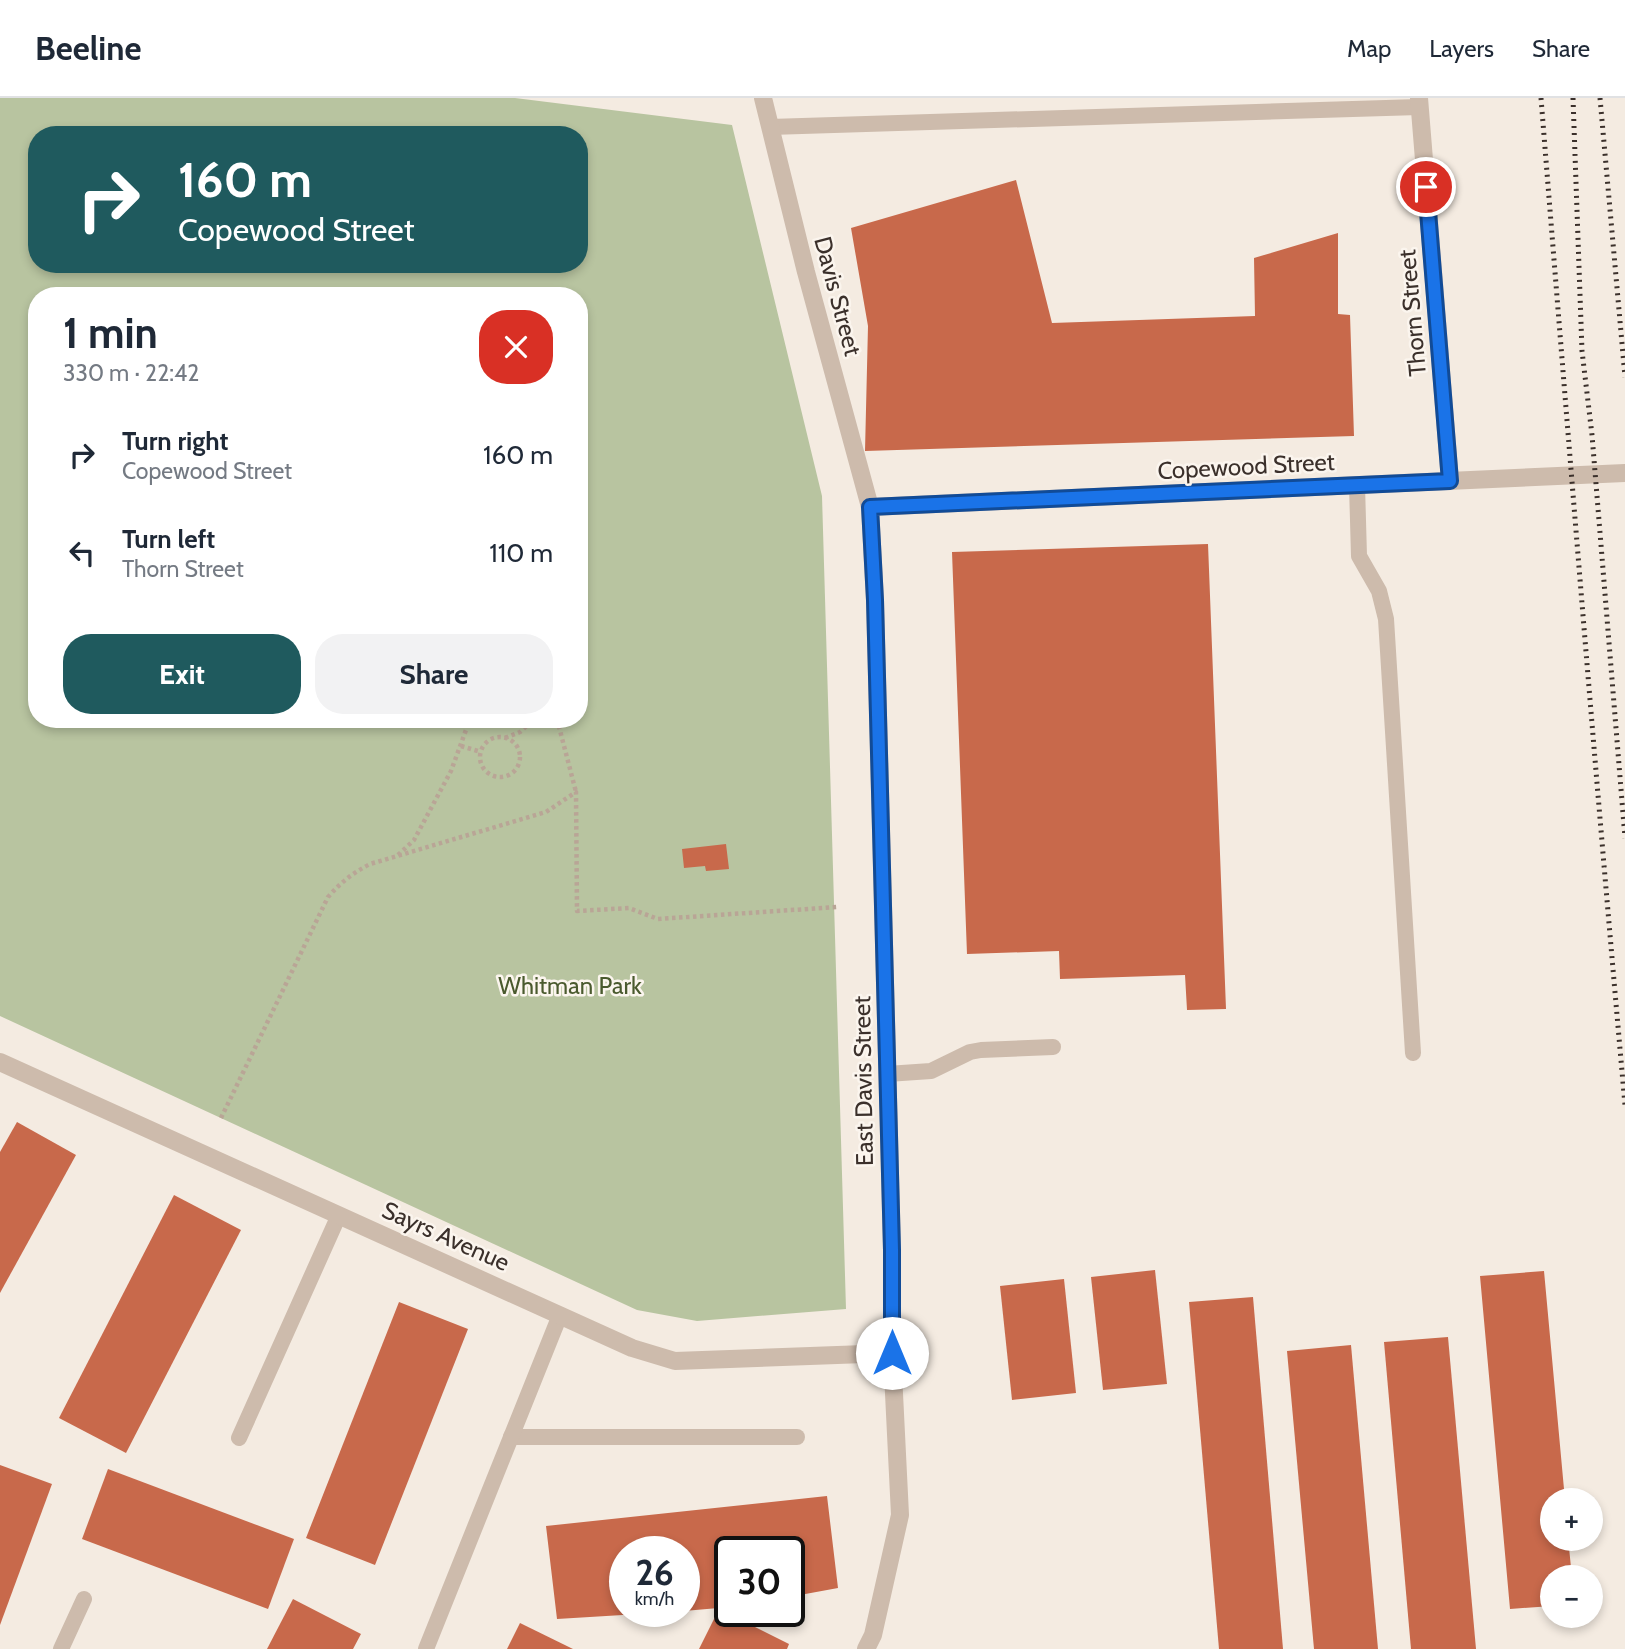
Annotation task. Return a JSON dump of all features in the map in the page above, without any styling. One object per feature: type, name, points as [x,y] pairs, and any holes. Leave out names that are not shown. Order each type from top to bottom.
[{"type":"street","name":"Davis Street","points":[[763,98],[806,272],[870,507]]},
{"type":"street","name":"Thorn Street","points":[[1419,102],[1450,481]]},
{"type":"street","name":"Copewood Street","points":[[870,507],[1625,473]]},
{"type":"street","name":"East Davis Street","points":[[866,1649],[873,1635],[900,1515],[892,1353],[875,600],[870,507]]},
{"type":"street","name":"Sayrs Avenue","points":[[0,1062],[632,1348],[675,1361],[892,1353]]},
{"type":"lane","points":[[770,127],[1419,102]]},
{"type":"lane","points":[[1357,485],[1359,556],[1379,591],[1386,618],[1413,1052]]},
{"type":"lane","points":[[887,1074],[932,1071],[970,1052],[981,1050],[1053,1047]]},
{"type":"lane","points":[[239,1438],[338,1215]]},
{"type":"lane","points":[[426,1649],[560,1315]]},
{"type":"lane","points":[[511,1437],[797,1437]]},
{"type":"lane","points":[[61,1649],[84,1599]]},
{"type":"path","points":[[398,856],[414,840],[451,771],[467,728]]},
{"type":"path","points":[[504,738],[515,745],[520,758],[518,764],[510,774],[499,777],[486,773],[480,761],[486,743],[520,732],[524,728]]},
{"type":"path","points":[[559,728],[576,792],[577,911],[629,908],[658,919],[837,907]]},
{"type":"path","points":[[461,746],[481,752]]},
{"type":"path","points":[[221,1118],[328,897],[351,874],[370,864],[546,812],[576,792]]},
{"type":"green space","name":"Whitman Park","points":[[0,98],[515,98],[732,125],[822,496],[846,1309],[697,1321],[637,1310],[0,1016]]},
{"type":"building","points":[[1016,180],[1052,323],[1255,316],[1254,258],[1338,233],[1338,314],[1350,315],[1354,436],[865,451],[868,326],[851,228]]},
{"type":"building","points":[[1208,544],[1226,1009],[1187,1010],[1185,975],[1060,979],[1059,951],[967,954],[952,552]]},
{"type":"building","points":[[726,844],[729,869],[706,871],[705,866],[684,868],[682,849]]},
{"type":"building","points":[[17,1122],[76,1155],[0,1293],[0,1152]]},
{"type":"building","points":[[174,1195],[241,1230],[126,1453],[59,1418]]},
{"type":"building","points":[[1155,1270],[1167,1384],[1103,1390],[1091,1277]]},
{"type":"building","points":[[1544,1271],[1564,1488],[1540,1488],[1540,1551],[1569,1551],[1571,1565],[1540,1565],[1540,1607],[1510,1609],[1480,1276]]},
{"type":"building","points":[[1064,1279],[1076,1393],[1012,1400],[1000,1286]]},
{"type":"building","points":[[1253,1297],[1283,1649],[1219,1649],[1189,1302]]},
{"type":"building","points":[[399,1302],[468,1329],[375,1565],[306,1538]]},
{"type":"building","points":[[1448,1337],[1476,1649],[1411,1649],[1384,1342]]},
{"type":"building","points":[[1351,1345],[1378,1649],[1314,1649],[1287,1351]]},
{"type":"building","points":[[0,1465],[52,1484],[0,1625]]},
{"type":"building","points":[[108,1469],[294,1539],[268,1609],[82,1539]]},
{"type":"building","points":[[827,1496],[838,1588],[805,1594],[805,1536],[714,1536],[714,1608],[700,1610],[700,1536],[609,1536],[609,1616],[557,1619],[546,1526]]},
{"type":"building","points":[[293,1599],[361,1634],[353,1649],[267,1649]]},
{"type":"building","points":[[714,1619],[714,1627],[755,1627],[789,1644],[787,1649],[699,1649]]},
{"type":"building","points":[[520,1623],[573,1649],[507,1649]]},
{"type":"railway","points":[[1541,98],[1625,1105]]},
{"type":"railway","points":[[1573,98],[1582,351],[1592,435],[1625,838]]},
{"type":"railway","points":[[1600,98],[1625,377]]},
{"type":"route","points":[[892,1353],[892,1250],[875,600],[870,507],[1450,481],[1426,187]]}]
